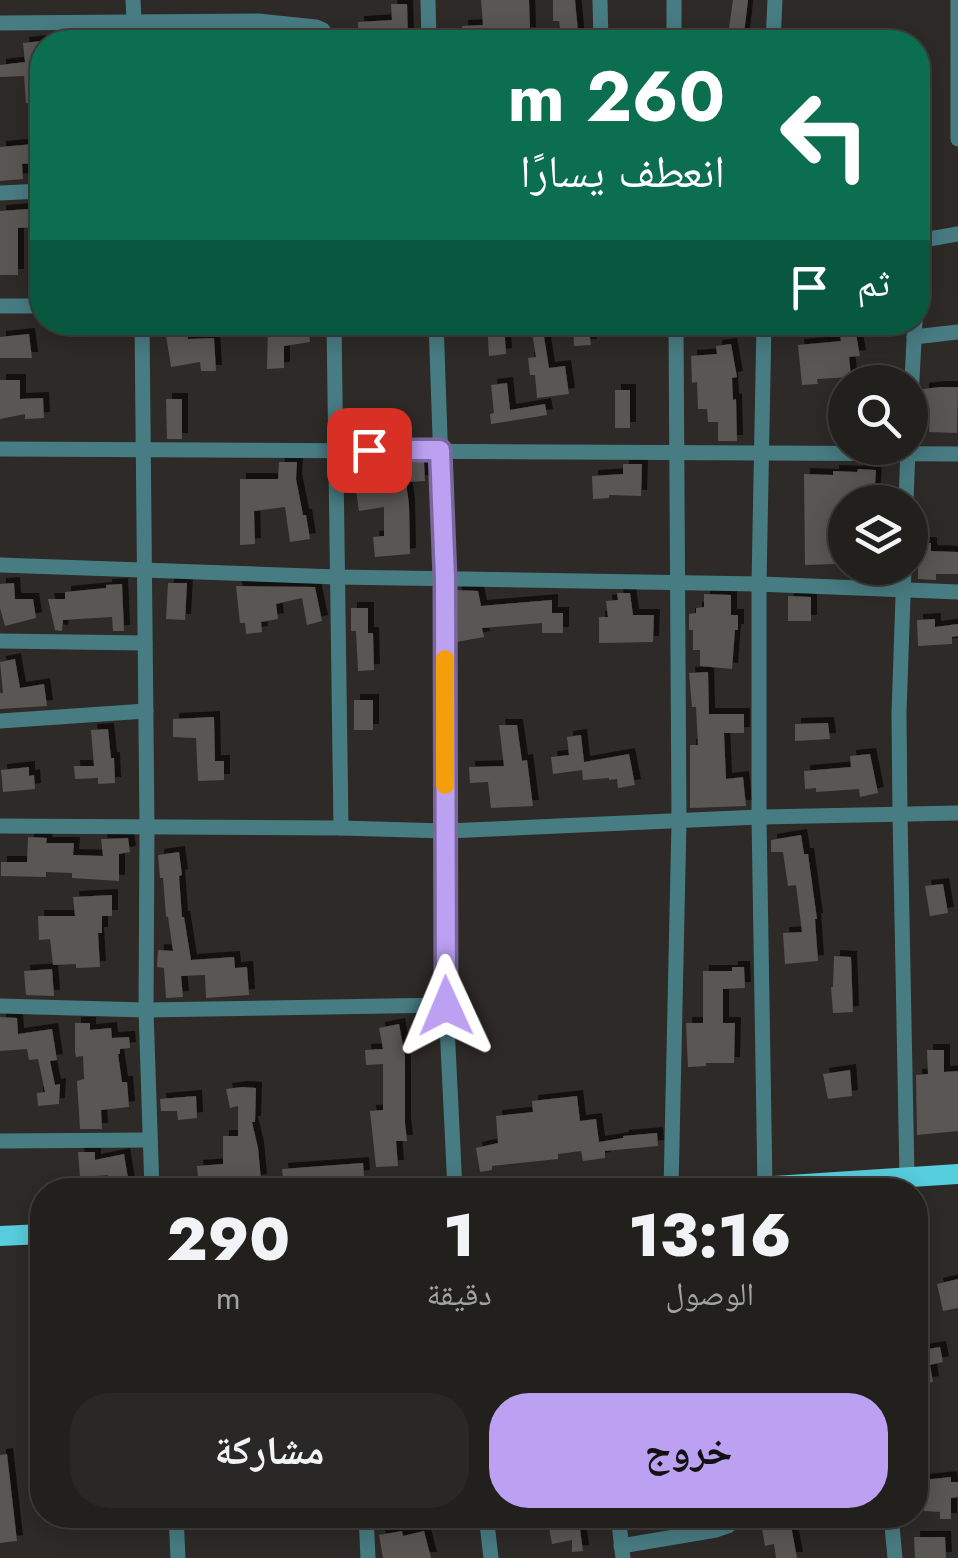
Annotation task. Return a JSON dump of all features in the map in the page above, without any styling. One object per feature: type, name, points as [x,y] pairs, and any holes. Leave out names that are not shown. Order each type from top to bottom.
[{"type":"main road","points":[[900,1178],[958,1174]]},
{"type":"main road","points":[[0,1236],[30,1235]]},
{"type":"street","points":[[133,0],[134,30]]},
{"type":"street","points":[[428,0],[429,30]]},
{"type":"street","points":[[600,0],[601,30]]},
{"type":"street","points":[[674,0],[674,30]]},
{"type":"street","points":[[774,30],[775,0]]},
{"type":"street","points":[[958,0],[958,138]]},
{"type":"street","points":[[0,23],[258,22],[323,30]]},
{"type":"street","points":[[0,193],[30,192]]},
{"type":"street","points":[[930,238],[958,234]]},
{"type":"street","points":[[0,306],[30,306]]},
{"type":"street","points":[[930,331],[958,332]]},
{"type":"street","points":[[142,335],[146,1010],[151,1178]]},
{"type":"street","points":[[334,335],[341,828]]},
{"type":"street","points":[[436,335],[445,578],[446,1006],[455,1178]]},
{"type":"street","points":[[671,1178],[679,822],[676,335]]},
{"type":"street","points":[[764,335],[759,817],[765,1178]]},
{"type":"street","points":[[912,365],[914,335]]},
{"type":"street","points":[[0,449],[828,451]]},
{"type":"street","points":[[928,452],[958,454]]},
{"type":"street","points":[[0,565],[958,592]]},
{"type":"street","points":[[904,585],[899,712],[906,1177]]},
{"type":"street","points":[[0,640],[144,642]]},
{"type":"street","points":[[0,720],[146,711]]},
{"type":"street","points":[[0,826],[446,831],[958,813]]},
{"type":"street","points":[[0,1006],[146,1010],[446,1006]]},
{"type":"street","points":[[0,1141],[149,1140]]},
{"type":"street","points":[[177,1528],[178,1558]]},
{"type":"street","points":[[367,1528],[368,1558]]},
{"type":"street","points":[[488,1528],[491,1558]]},
{"type":"street","points":[[622,1552],[722,1528]]},
{"type":"street","points":[[892,1528],[895,1558]]},
{"type":"building","points":[[481,0],[529,0],[530,30],[462,30],[462,26],[483,25]]},
{"type":"building","points":[[553,0],[575,0],[578,30],[560,30],[559,21],[553,21]]},
{"type":"building","points":[[733,0],[748,0],[744,30],[729,30]]},
{"type":"building","points":[[391,4],[407,4],[408,30],[358,30],[358,22],[392,20]]},
{"type":"building","points":[[30,42],[30,103],[26,103],[24,76],[0,77],[0,65],[25,62],[23,43]]},
{"type":"building","points":[[30,144],[30,163],[22,164],[23,179],[0,181],[0,147]]},
{"type":"building","points":[[30,209],[30,228],[18,228],[18,275],[0,275],[0,211]]},
{"type":"building","points":[[29,334],[32,358],[0,358],[0,337]]},
{"type":"building","points":[[166,335],[214,338],[216,371],[201,371],[200,362],[171,367]]},
{"type":"building","points":[[268,335],[309,335],[310,342],[284,346],[284,368],[267,369]]},
{"type":"building","points":[[488,335],[505,335],[506,354],[489,356]]},
{"type":"building","points":[[532,335],[544,335],[549,368],[565,366],[569,394],[537,398],[535,375],[530,375],[528,358],[536,357]]},
{"type":"building","points":[[574,335],[629,335],[590,337],[591,345],[574,346]]},
{"type":"building","points":[[856,335],[860,356],[849,357],[850,365],[828,365],[828,378],[817,379],[818,384],[802,385],[798,345],[841,341],[840,336]]},
{"type":"building","points":[[731,344],[737,377],[732,378],[737,441],[718,441],[718,422],[708,422],[707,409],[698,409],[691,356],[717,354],[716,346]]},
{"type":"building","points":[[0,380],[20,380],[20,399],[43,398],[44,418],[25,419],[25,414],[0,419]]},
{"type":"building","points":[[507,383],[510,410],[545,404],[547,415],[491,424],[491,385]]},
{"type":"building","points":[[958,387],[957,433],[929,432],[928,388]]},
{"type":"building","points":[[615,390],[630,390],[630,428],[615,428]]},
{"type":"building","points":[[166,399],[182,399],[182,439],[167,439]]},
{"type":"building","points":[[279,462],[297,462],[296,479],[310,539],[290,542],[285,507],[254,511],[255,544],[240,545],[240,479],[278,479]]},
{"type":"building","points":[[424,462],[425,481],[406,482],[410,554],[375,557],[373,537],[384,536],[384,507],[359,511],[353,471]]},
{"type":"building","points":[[623,464],[642,464],[641,496],[593,499],[592,476],[623,474]]},
{"type":"building","points":[[876,470],[875,485],[828,485],[828,564],[805,565],[804,474]]},
{"type":"building","points":[[928,543],[931,551],[958,552],[958,574],[936,574],[936,580],[928,580]]},
{"type":"building","points":[[14,583],[15,599],[33,599],[36,618],[5,626],[0,584]]},
{"type":"building","points":[[168,583],[187,583],[185,620],[166,619]]},
{"type":"building","points":[[122,584],[124,631],[113,631],[112,617],[63,620],[62,631],[55,630],[48,599],[65,599],[65,592]]},
{"type":"building","points":[[236,586],[315,587],[322,621],[307,625],[302,598],[276,604],[278,619],[261,622],[262,632],[246,634],[245,623],[240,623]]},
{"type":"building","points":[[456,590],[478,591],[481,606],[552,600],[552,613],[563,613],[563,633],[542,633],[542,623],[482,628],[484,637],[456,642]]},
{"type":"building","points":[[617,593],[630,593],[633,615],[654,615],[653,642],[599,643],[599,617],[608,617],[606,601],[618,600]]},
{"type":"building","points":[[704,594],[731,595],[731,615],[738,615],[732,669],[700,666],[700,650],[693,650],[689,614],[704,607]]},
{"type":"building","points":[[788,596],[811,597],[811,621],[788,621]]},
{"type":"building","points":[[351,608],[368,608],[374,670],[358,671]]},
{"type":"building","points":[[935,619],[935,627],[958,624],[958,636],[952,637],[952,644],[918,646],[917,620]]},
{"type":"building","points":[[15,659],[20,688],[44,684],[47,706],[0,709],[0,662]]},
{"type":"building","points":[[708,672],[709,714],[744,714],[744,733],[724,733],[726,779],[743,777],[746,806],[690,808],[690,745],[698,745],[689,673]]},
{"type":"building","points":[[354,700],[373,700],[373,730],[354,730]]},
{"type":"building","points":[[214,717],[215,761],[224,761],[224,780],[198,781],[196,738],[173,737],[173,719]]},
{"type":"building","points":[[828,723],[830,739],[795,741],[795,724]]},
{"type":"building","points":[[499,725],[517,725],[522,761],[527,760],[533,806],[491,808],[488,782],[470,783],[469,767],[504,766]]},
{"type":"building","points":[[108,729],[115,783],[98,784],[98,778],[75,779],[74,766],[94,766],[91,730]]},
{"type":"building","points":[[581,735],[584,762],[629,754],[635,785],[618,788],[617,779],[583,780],[582,770],[553,774],[551,757],[569,755],[567,737]]},
{"type":"building","points":[[870,754],[878,793],[860,797],[859,789],[805,789],[804,771],[851,767],[850,756]]},
{"type":"building","points":[[29,767],[35,789],[3,792],[1,770]]},
{"type":"building","points":[[801,835],[804,854],[808,854],[817,919],[818,961],[785,964],[783,933],[802,932],[796,885],[788,886],[783,852],[771,852],[771,840]]},
{"type":"building","points":[[28,837],[47,838],[46,843],[74,843],[73,855],[103,856],[101,839],[128,838],[130,852],[119,854],[119,881],[72,878],[72,873],[1,876],[1,862],[27,862]]},
{"type":"building","points":[[179,852],[182,917],[191,960],[234,957],[235,968],[247,967],[249,995],[206,998],[205,975],[181,976],[183,997],[166,998],[164,968],[157,967],[158,950],[173,951],[158,855]]},
{"type":"building","points":[[943,884],[948,913],[930,916],[925,886]]},
{"type":"building","points":[[112,895],[112,916],[102,916],[102,933],[98,933],[100,967],[53,965],[50,939],[39,940],[38,916],[75,916],[73,897]]},
{"type":"building","points":[[834,956],[851,957],[853,1012],[833,1013]]},
{"type":"building","points":[[732,967],[744,967],[745,988],[723,989],[723,1023],[735,1023],[734,1063],[688,1067],[686,1023],[703,1023],[703,971],[732,971]]},
{"type":"building","points":[[52,969],[54,996],[26,995],[24,971]]},
{"type":"building","points":[[0,1017],[17,1018],[18,1034],[52,1029],[57,1060],[50,1061],[55,1085],[60,1084],[59,1104],[38,1106],[37,1093],[45,1092],[38,1059],[29,1060],[27,1049],[0,1051]]},
{"type":"building","points":[[75,1023],[90,1023],[90,1030],[111,1028],[112,1038],[129,1037],[130,1048],[120,1049],[118,1054],[122,1082],[127,1082],[129,1107],[101,1110],[102,1129],[80,1129],[77,1081],[84,1079],[83,1056],[76,1057]]},
{"type":"building","points":[[399,1024],[405,1056],[407,1141],[396,1141],[398,1166],[376,1167],[370,1111],[383,1110],[383,1064],[366,1065],[365,1050],[383,1049],[379,1028]]},
{"type":"building","points":[[927,1050],[944,1050],[944,1072],[958,1071],[958,1131],[917,1135],[916,1075],[928,1074]]},
{"type":"building","points":[[850,1070],[852,1096],[828,1099],[823,1074]]},
{"type":"building","points":[[256,1088],[252,1122],[261,1178],[198,1178],[197,1166],[223,1164],[223,1136],[238,1136],[238,1106],[230,1108],[226,1089]]},
{"type":"building","points":[[196,1096],[197,1118],[178,1120],[177,1111],[161,1111],[160,1099]]},
{"type":"building","points":[[577,1096],[580,1121],[596,1119],[599,1142],[657,1133],[658,1146],[605,1151],[605,1158],[583,1161],[581,1151],[558,1154],[558,1159],[492,1166],[492,1170],[480,1172],[476,1148],[498,1143],[496,1116],[533,1112],[532,1101]]},
{"type":"building","points":[[78,1152],[95,1152],[95,1160],[124,1154],[128,1178],[80,1177]]},
{"type":"building","points":[[363,1163],[364,1176],[283,1178],[282,1169]]},
{"type":"building","points":[[958,1279],[958,1308],[943,1311],[937,1284]]},
{"type":"building","points":[[940,1347],[943,1362],[930,1365],[933,1382],[928,1383],[928,1349]]},
{"type":"building","points":[[7,1454],[17,1541],[0,1543],[0,1455]]},
{"type":"building","points":[[951,1477],[951,1482],[958,1482],[958,1497],[951,1498],[951,1519],[940,1519],[940,1512],[928,1511],[928,1479]]},
{"type":"building","points":[[549,1528],[580,1528],[583,1551],[572,1552],[572,1540],[552,1544]]},
{"type":"building","points":[[762,1528],[791,1528],[797,1558],[776,1558],[774,1544],[765,1546]]},
{"type":"building","points":[[402,1531],[403,1536],[424,1531],[431,1558],[383,1558],[379,1535]]},
{"type":"building","points":[[914,1537],[945,1537],[946,1558],[915,1558]]},
{"type":"slow traffic","points":[[445,659],[445,785]]},
{"type":"route","points":[[369,450],[440,450],[445,578],[446,1006]]}]
